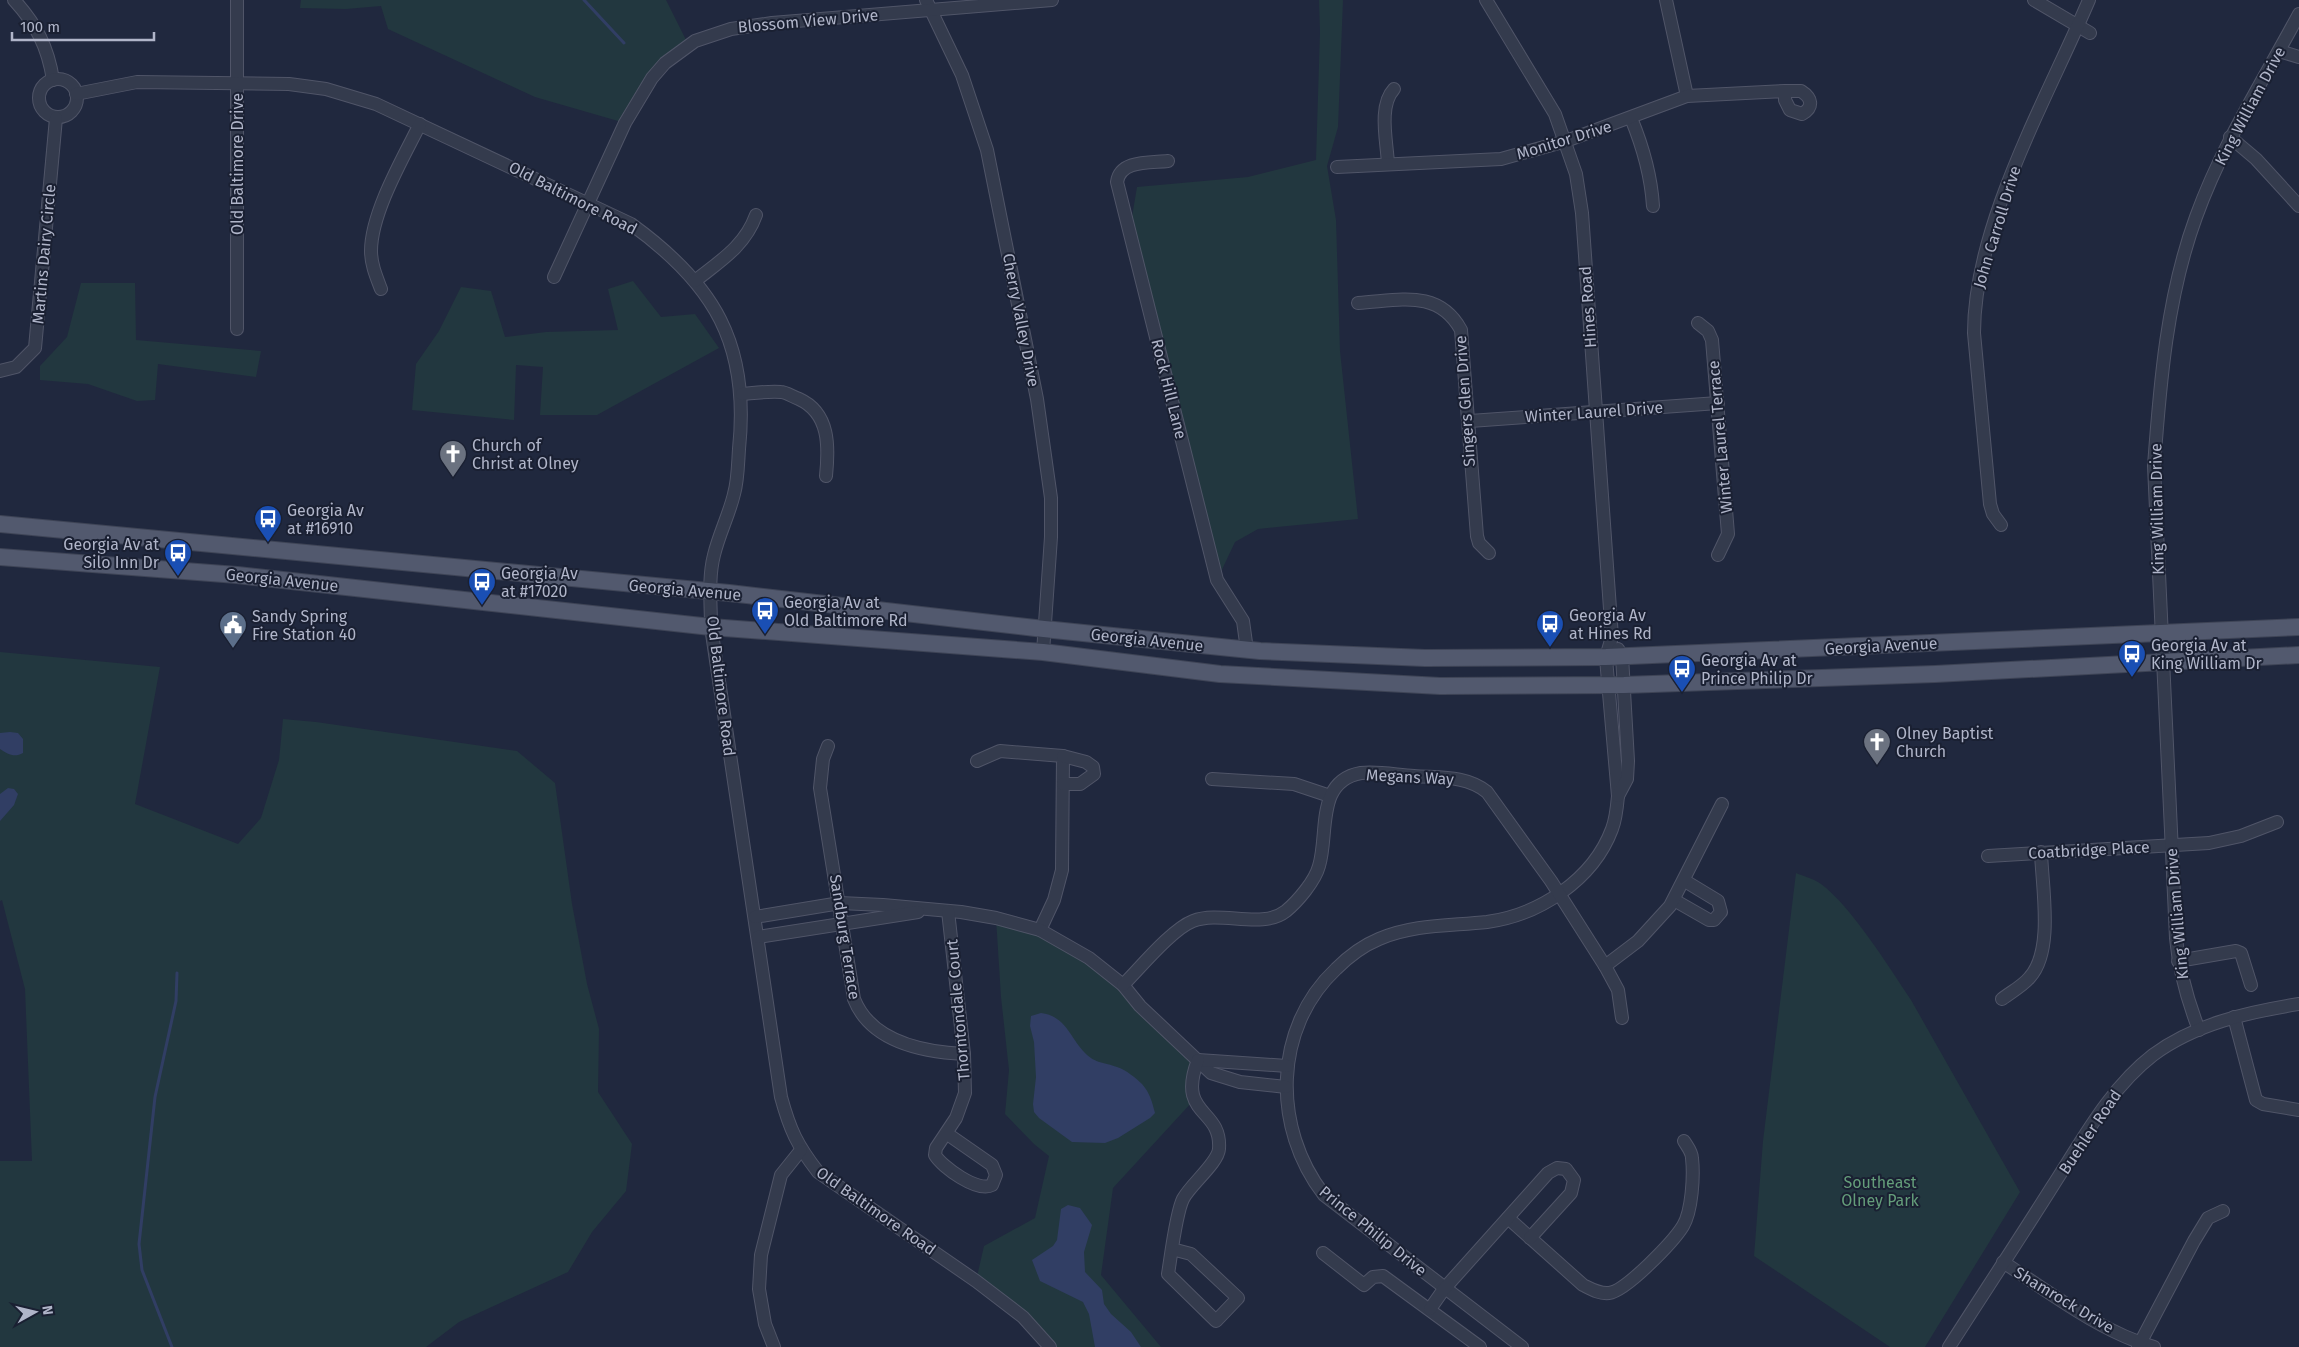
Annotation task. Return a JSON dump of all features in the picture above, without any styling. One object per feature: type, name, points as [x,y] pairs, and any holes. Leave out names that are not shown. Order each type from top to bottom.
[{"type":"main road","points":[[0,515],[24,526]]},
{"type":"main road","name":"Georgia Avenue","points":[[0,524],[710,592],[1247,650],[1425,658],[1614,657],[2299,627]]},
{"type":"main road","name":"Georgia Avenue","points":[[0,558],[236,575],[711,627],[1043,652],[1220,674],[1440,686],[1624,685],[2299,655]]},
{"type":"street","points":[[14,0],[30,18],[45,44],[54,80]]},
{"type":"street","name":"Old Baltimore Drive","points":[[237,0],[237,329]]},
{"type":"street","name":"Blossom View Drive","points":[[554,277],[625,123],[646,85],[665,62],[695,41],[731,28],[772,23],[929,5],[1052,0]]},
{"type":"street","name":"Hines Road","points":[[1486,0],[1530,70],[1554,114],[1566,141],[1576,174],[1582,213],[1614,657]]},
{"type":"street","points":[[1666,0],[1687,96]]},
{"type":"street","points":[[2034,0],[2090,33]]},
{"type":"street","name":"John Carroll Drive","points":[[2001,525],[1993,514],[1990,504],[1974,333],[1974,307],[1979,276],[2001,204],[2028,136],[2089,0]]},
{"type":"street","name":"Cherry Valley Drive","points":[[929,5],[962,75],[988,150],[1037,399],[1051,498],[1043,652]]},
{"type":"street","name":"King William Drive","points":[[2199,1030],[2186,998],[2178,961],[2172,846],[2154,466],[2164,353],[2177,282],[2195,219],[2230,137],[2299,14]]},
{"type":"street","points":[[2279,51],[2299,57]]},
{"type":"street","points":[[54,80],[69,82],[76,94],[76,103],[72,111],[65,116],[56,118],[44,111],[38,97],[41,89],[54,80]]},
{"type":"street","name":"Old Baltimore Road","points":[[76,94],[137,82],[290,84],[326,89],[376,104],[631,224],[664,248],[695,280],[717,313],[731,342],[742,394],[742,427],[735,492],[713,556],[710,592],[711,627],[781,1097],[791,1130],[801,1150],[818,1172],[976,1280],[1023,1317],[1050,1347]]},
{"type":"street","points":[[1388,164],[1385,106],[1388,95],[1394,89]]},
{"type":"street","name":"Monitor Drive","points":[[1337,167],[1501,159],[1566,141],[1687,96],[1785,91]]},
{"type":"street","name":"Martins Dairy Circle","points":[[0,371],[16,367],[35,348],[56,118]]},
{"type":"street","points":[[1631,118],[1644,153],[1651,180],[1653,206]]},
{"type":"street","points":[[381,288],[375,273],[372,256],[379,212],[394,176],[420,124]]},
{"type":"street","points":[[2230,137],[2256,159],[2299,206]]},
{"type":"street","name":"Rock Hill Lane","points":[[1168,161],[1124,168],[1118,173],[1116,182],[1217,580],[1243,621],[1247,650]]},
{"type":"street","points":[[695,280],[738,247],[750,230],[756,215]]},
{"type":"street","name":"Singers Glen Drive","points":[[1358,303],[1426,300],[1443,306],[1454,316],[1461,330],[1470,421],[1471,478],[1477,536],[1479,543],[1489,553]]},
{"type":"street","name":"Winter Laurel Terrace","points":[[1698,323],[1708,331],[1712,340],[1718,403],[1728,534],[1718,555]]},
{"type":"street","points":[[742,394],[782,392],[808,403],[821,418],[827,433],[826,476]]},
{"type":"street","name":"Winter Laurel Drive","points":[[1470,421],[1718,403]]},
{"type":"street","name":"Prince Philip Drive","points":[[1614,657],[1624,685],[1628,762],[1627,779],[1618,796]]},
{"type":"street","name":"Prince Philip Drive","points":[[1522,1347],[1364,1228],[1318,1188],[1303,1166],[1292,1132],[1286,1086],[1287,1066],[1295,1030],[1307,1004],[1322,982],[1354,952],[1378,939],[1400,931],[1488,922],[1513,916],[1539,906],[1558,895],[1582,875],[1600,855],[1612,829],[1618,796],[1607,685],[1614,657]]},
{"type":"street","name":"Sandburg Terrace","points":[[828,746],[823,759],[820,788],[854,999],[865,1020],[885,1034],[917,1049],[933,1053],[964,1054]]},
{"type":"street","points":[[977,761],[1000,751],[1063,756],[1086,762],[1093,767],[1094,774],[1080,784],[1063,784]]},
{"type":"street","points":[[1040,930],[1054,900],[1062,870],[1063,756]]},
{"type":"street","name":"Megans Way","points":[[1330,796],[1346,779],[1363,773],[1456,779],[1472,782],[1492,798],[1551,881],[1618,990],[1622,1018]]},
{"type":"street","points":[[1123,985],[1179,930],[1192,921],[1208,917],[1269,919],[1285,912],[1311,881],[1319,868],[1330,796],[1294,784],[1212,779]]},
{"type":"street","points":[[1605,966],[1638,941],[1674,900],[1713,818],[1722,804]]},
{"type":"street","name":"Coatbridge Place","points":[[1988,856],[2172,846],[2225,841],[2277,822]]},
{"type":"street","points":[[2002,999],[2029,978],[2042,955],[2045,936],[2041,852]]},
{"type":"street","points":[[1674,900],[1704,918],[1714,920],[1721,912],[1718,901],[1684,881]]},
{"type":"street","points":[[754,917],[840,903],[948,911],[996,918],[1040,930],[1089,958],[1123,985],[1140,1006],[1211,1073],[1240,1082],[1286,1086]]},
{"type":"street","points":[[758,937],[929,910]]},
{"type":"street","name":"Thorntondale Court","points":[[946,1133],[992,1165],[996,1176],[992,1185],[983,1188],[976,1186],[938,1160],[935,1151],[946,1133],[956,1118],[965,1093],[964,1054],[948,911]]},
{"type":"street","points":[[2178,961],[2236,951],[2242,953],[2251,985]]},
{"type":"street","name":"Buehler Road","points":[[1949,1347],[2115,1093],[2140,1066],[2155,1054],[2199,1030],[2234,1017],[2299,1004]]},
{"type":"street","points":[[2234,1017],[2256,1100],[2263,1104],[2299,1110]]},
{"type":"street","points":[[1198,1060],[1287,1066]]},
{"type":"street","points":[[1172,1249],[1191,1254],[1238,1298],[1216,1321],[1168,1274],[1172,1249],[1183,1199],[1219,1153],[1220,1138],[1212,1123],[1193,1101],[1190,1088],[1191,1077],[1198,1060]]},
{"type":"street","points":[[1508,1218],[1583,1285],[1597,1292],[1609,1293],[1623,1287],[1636,1277],[1683,1226],[1692,1195],[1692,1156],[1684,1141]]},
{"type":"street","points":[[774,1347],[765,1324],[759,1289],[761,1255],[781,1175],[801,1150]]},
{"type":"street","points":[[1430,1309],[1444,1289],[1552,1170],[1562,1168],[1570,1171],[1574,1180],[1571,1193],[1530,1238]]},
{"type":"street","points":[[2139,1345],[2208,1218],[2224,1211]]},
{"type":"street","points":[[1323,1254],[1364,1285],[1373,1277],[1383,1276],[1480,1347]]},
{"type":"street","name":"Shamrock Drive","points":[[2003,1262],[2088,1316],[2139,1345],[2154,1347]]},
{"type":"green space","points":[[301,0],[666,0],[689,46],[665,63],[625,123],[535,97],[388,29],[381,6],[346,9],[300,8]]},
{"type":"green space","points":[[1319,0],[1343,0],[1338,127],[1327,166],[1336,220],[1340,351],[1358,519],[1258,529],[1235,542],[1217,580],[1129,235],[1137,187],[1248,177],[1316,160],[1320,32]]},
{"type":"green space","points":[[633,281],[661,317],[695,314],[719,348],[597,415],[540,415],[543,367],[516,365],[514,420],[412,410],[416,364],[439,331],[461,287],[491,291],[505,337],[546,332],[618,330],[608,289]]},
{"type":"green space","points":[[81,283],[135,283],[136,340],[261,351],[256,377],[158,364],[155,400],[137,401],[88,384],[40,380],[40,366],[67,337]]},
{"type":"green space","points":[[0,652],[160,667],[135,804],[238,844],[261,818],[279,760],[283,719],[517,751],[555,783],[572,904],[587,984],[599,1029],[598,1092],[632,1144],[626,1191],[592,1232],[568,1272],[459,1322],[426,1347],[0,1347],[0,1161],[32,1161],[25,989],[2,900],[0,901]]},
{"type":"green space","name":"Southeast Olney Park","points":[[1796,873],[1818,882],[1833,894],[1857,922],[1881,955],[1911,1000],[2020,1192],[1925,1347],[1890,1347],[1754,1256],[1763,1141]]},
{"type":"green space","points":[[996,918],[1089,958],[1198,1060],[1193,1101],[1113,1188],[1101,1275],[1161,1347],[1050,1347],[976,1281],[984,1246],[1035,1218],[1049,1156],[1034,1144],[1005,1114],[1009,1070],[1001,997]]},
{"type":"water","points":[[0,733],[18,733],[23,739],[23,753],[8,754],[0,749]]},
{"type":"water","points":[[8,788],[14,789],[18,794],[14,805],[0,821],[0,794]]},
{"type":"water","points":[[1041,1013],[1056,1018],[1062,1023],[1089,1057],[1120,1068],[1137,1079],[1147,1091],[1155,1113],[1118,1138],[1105,1143],[1072,1142],[1039,1118],[1034,1112],[1033,1104],[1036,1077],[1034,1042],[1030,1026],[1031,1016]]},
{"type":"water","points":[[1068,1205],[1080,1208],[1092,1225],[1084,1252],[1085,1272],[1102,1290],[1104,1304],[1111,1314],[1131,1332],[1141,1347],[1095,1347],[1089,1314],[1083,1302],[1040,1281],[1032,1260],[1053,1246],[1057,1240],[1061,1209]]},
{"type":"waterway","points":[[584,0],[624,43]]},
{"type":"waterway","points":[[172,1347],[142,1270],[139,1244],[155,1097],[176,1001],[177,973]]},
{"type":"place","name":"Church of Christ at Olney","points":[[453,478]]},
{"type":"place","name":"Georgia Av at #16910","points":[[268,543]]},
{"type":"place","name":"Georgia Av at Silo Inn Dr","points":[[178,577]]},
{"type":"place","name":"Georgia Av at #17020","points":[[482,606]]},
{"type":"place","name":"Georgia Av at Old Baltimore Rd","points":[[765,635]]},
{"type":"place","name":"Georgia Av at Hines Rd","points":[[1550,648]]},
{"type":"place","name":"Sandy Spring Fire Station 40","points":[[233,649]]},
{"type":"place","name":"Georgia Av at King William Dr","points":[[2132,678]]},
{"type":"place","name":"Georgia Av at Prince Philip Dr","points":[[1682,693]]},
{"type":"place","name":"Olney Baptist Church","points":[[1877,766]]}]
